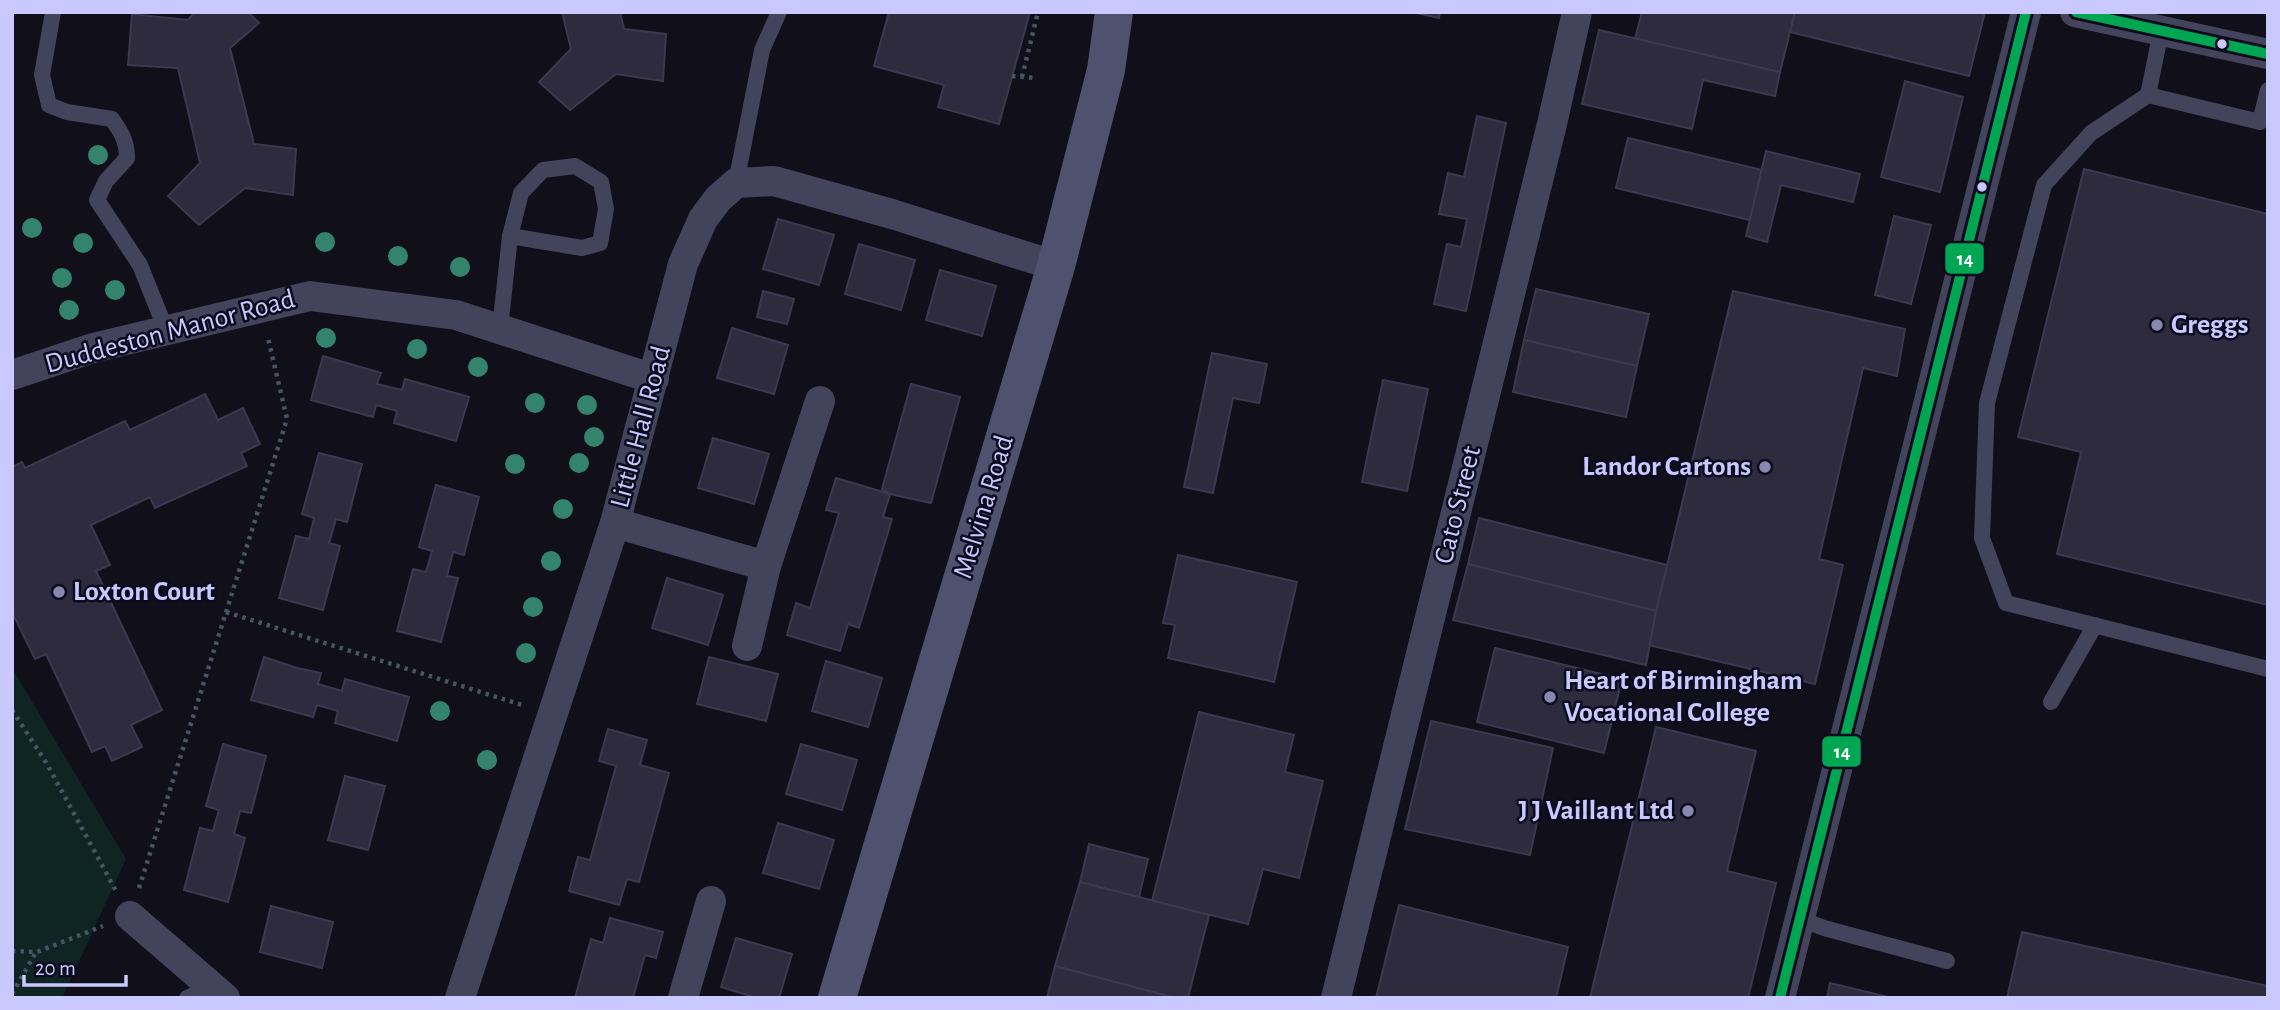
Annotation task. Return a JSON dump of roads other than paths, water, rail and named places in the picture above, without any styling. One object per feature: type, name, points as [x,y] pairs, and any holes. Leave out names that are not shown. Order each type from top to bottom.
[{"type":"main road","name":"Melvina Road","points":[[837,998],[1056,266],[1106,70],[1114,12]]},
{"type":"street","name":"Cato Street","points":[[1336,998],[1552,124],[1577,12]]},
{"type":"street","points":[[1780,998],[2026,12]]},
{"type":"street","points":[[2075,12],[2268,54]]},
{"type":"street","points":[[736,183],[774,181],[892,214],[1056,266]]},
{"type":"street","name":"Little Hall Road","points":[[460,998],[615,523],[683,264],[703,219],[718,199],[736,183]]},
{"type":"street","name":"Duddeston Manor Road","points":[[12,375],[93,348],[310,296],[456,315],[654,379]]},
{"type":"street","points":[[747,646],[766,566],[820,401]]},
{"type":"street","points":[[615,523],[766,566]]},
{"type":"street","points":[[683,998],[711,901]]},
{"type":"street","points":[[130,916],[208,994]]},
{"type":"lane","points":[[53,12],[42,75],[49,105],[67,112],[112,119],[123,135],[127,158],[106,181],[97,200],[139,265],[166,330]]},
{"type":"lane","points":[[736,183],[762,50],[779,12]]},
{"type":"lane","points":[[2161,32],[2148,95],[2091,133],[2044,186],[1987,403],[1982,538],[2006,603],[2268,669]]},
{"type":"lane","points":[[2148,95],[2260,122],[2268,90]]},
{"type":"lane","points":[[500,329],[510,236],[521,193],[543,170],[575,166],[601,182],[606,209],[600,243],[582,248],[510,236]]},
{"type":"lane","points":[[2051,702],[2095,625]]},
{"type":"lane","points":[[1800,919],[1947,961]]},
{"type":"place","name":"Greggs","points":[[2157,325]]},
{"type":"place","name":"Landor Cartons","points":[[1765,467]]},
{"type":"place","name":"Loxton Court","points":[[59,592]]},
{"type":"place","name":"Heart of Birmingham Vocational College","points":[[1550,697]]},
{"type":"place","name":"J J Vaillant Ltd","points":[[1688,811]]}]
